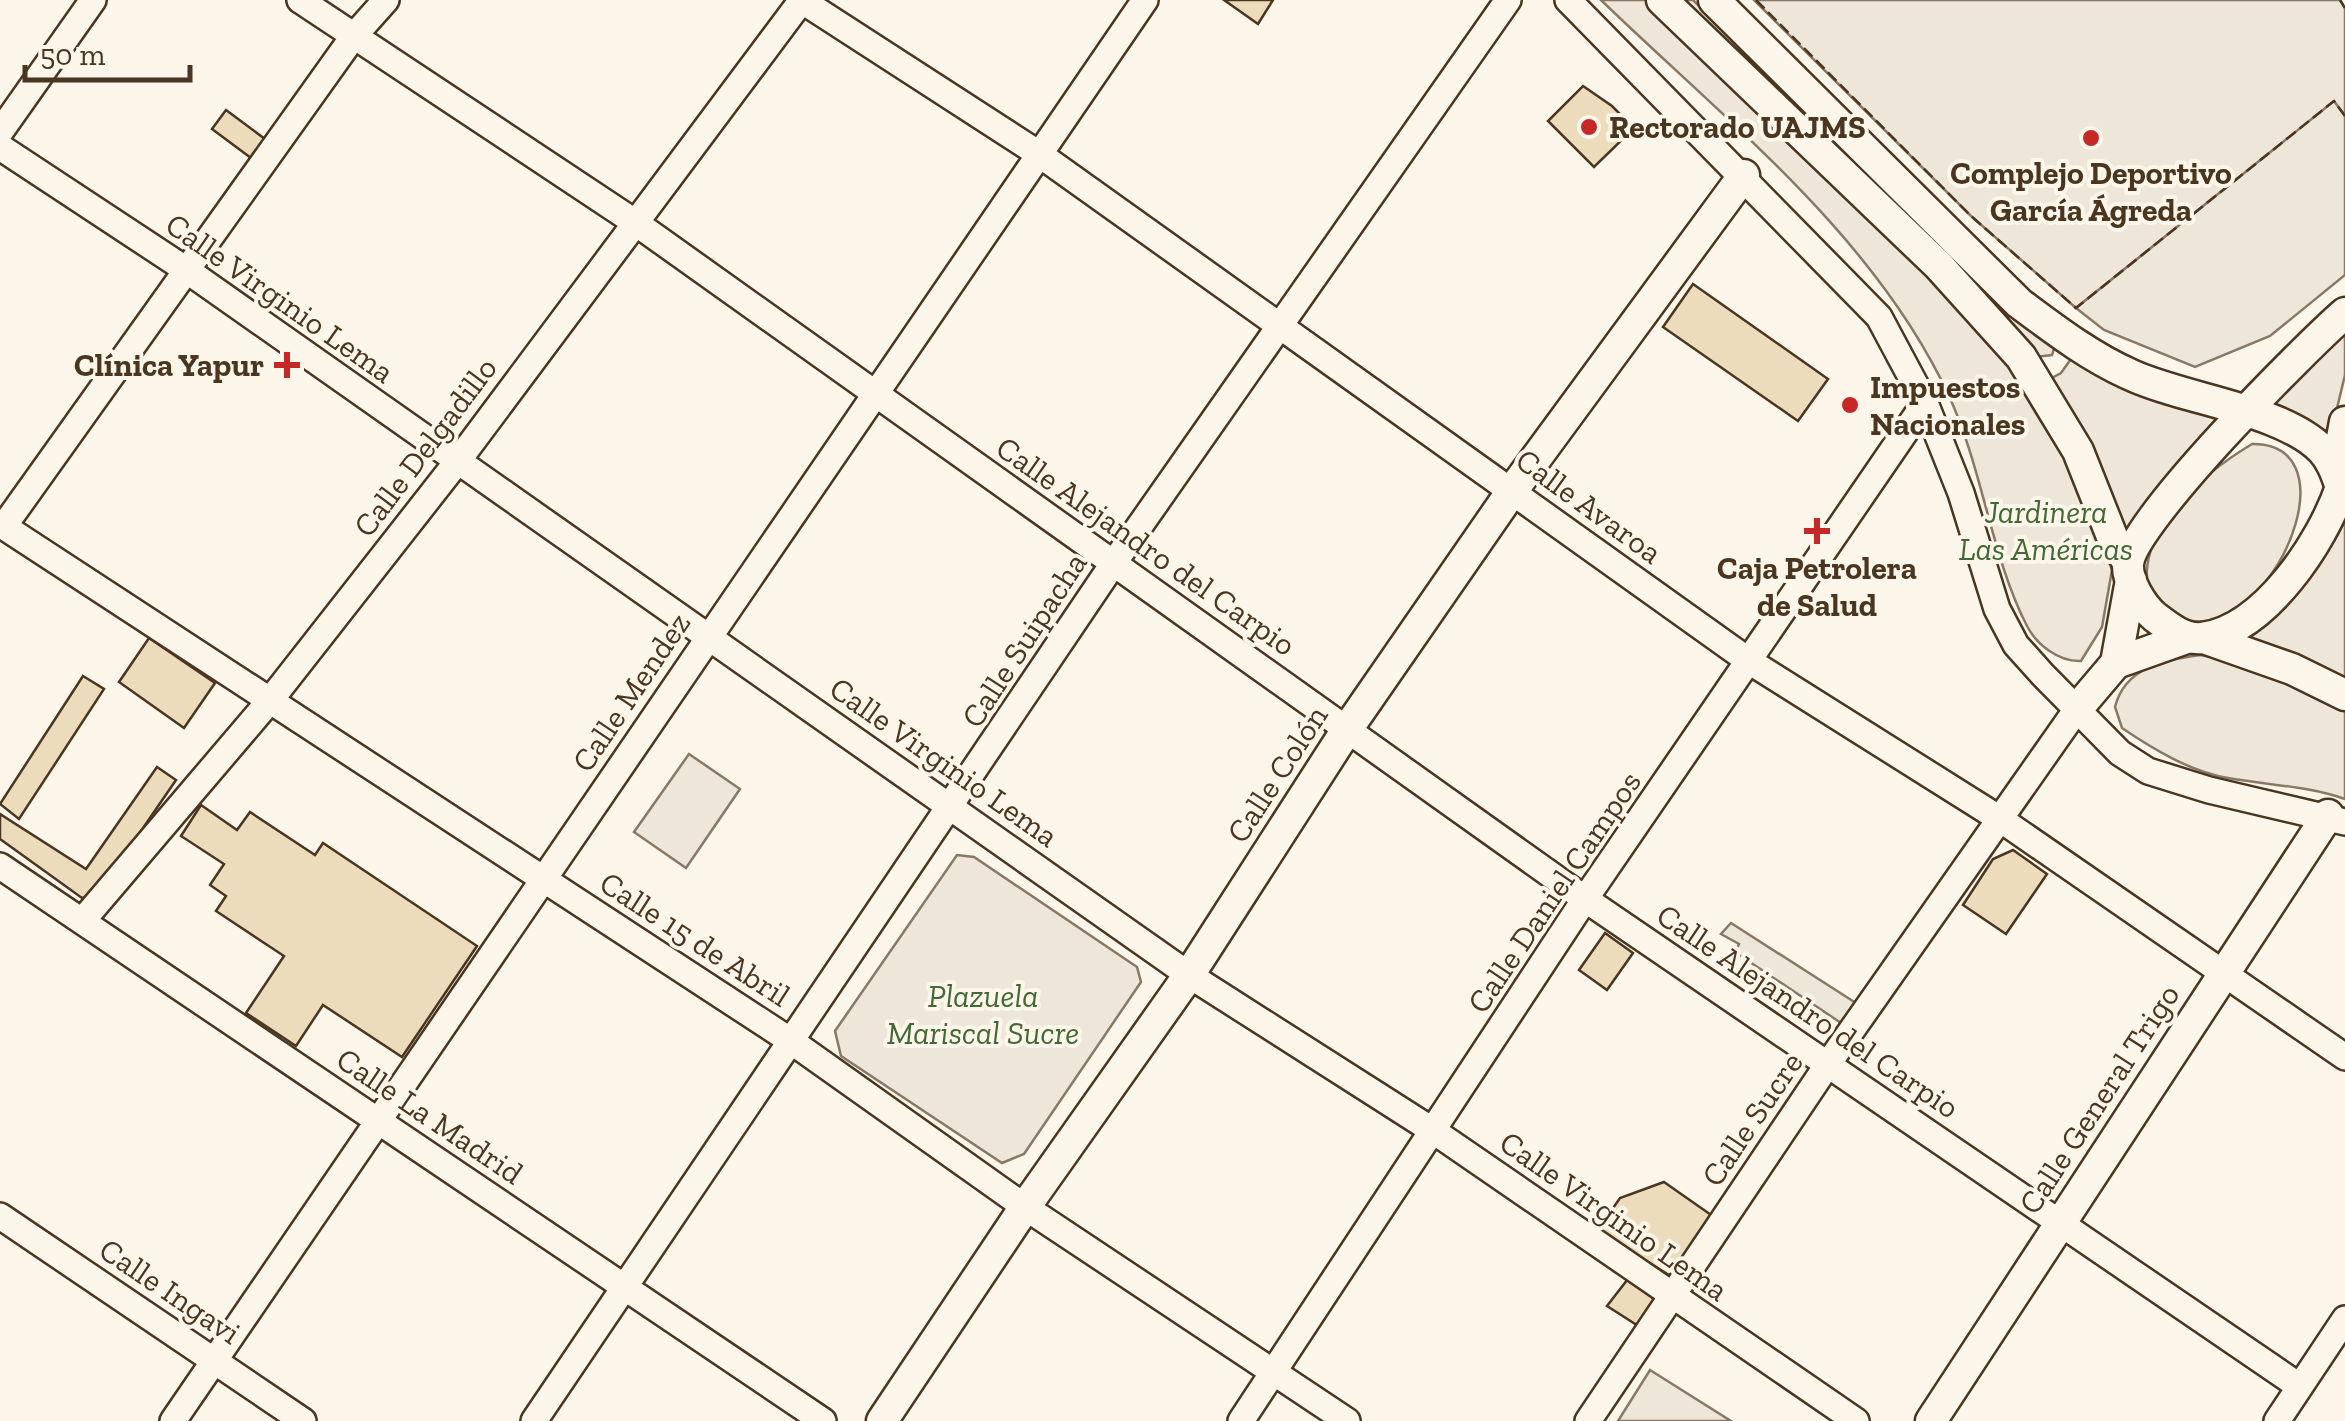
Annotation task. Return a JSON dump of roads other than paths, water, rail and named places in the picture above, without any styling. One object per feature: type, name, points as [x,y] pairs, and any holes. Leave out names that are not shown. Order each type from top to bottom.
[{"type":"main road","points":[[1662,0],[1939,266],[2029,370],[2078,451],[2147,610],[2196,638],[2292,669],[2345,695]]},
{"type":"main road","points":[[1714,0],[1953,242],[2019,303],[2066,338],[2130,375],[2249,412],[2320,448],[2341,485]]},
{"type":"main road","name":"Calle Colón","points":[[882,1421],[1025,1207],[1189,975],[1348,728],[1512,491],[1744,174]]},
{"type":"main road","points":[[2077,709],[2116,663],[2129,571],[2163,508],[2291,361],[2345,313]]},
{"type":"main road","points":[[2029,370],[2056,363],[2066,338]]},
{"type":"main road","points":[[2116,663],[2196,638],[2249,615],[2296,573],[2330,518],[2341,485],[2345,422]]},
{"type":"main road","name":"Calle General Trigo","points":[[1931,1421],[2222,972],[2336,818]]},
{"type":"street","points":[[0,132],[92,0]]},
{"type":"street","name":"Calle Alejandro del Carpio","points":[[300,0],[633,222],[1585,899],[2299,1386]]},
{"type":"street","points":[[2,525],[353,37],[386,0]]},
{"type":"street","name":"Calle Avaroa","points":[[802,0],[1039,154],[1749,661],[2000,819],[2345,1057]]},
{"type":"street","name":"Calle Delgadillo","points":[[83,920],[272,698],[456,462],[802,0]]},
{"type":"street","name":"Calle Mendez","points":[[173,1421],[1145,0]]},
{"type":"street","name":"Calle Suipacha","points":[[534,1421],[953,807],[1113,564],[1508,0]]},
{"type":"street","points":[[1568,0],[1744,174],[1879,317],[1925,403],[1961,492],[1996,609],[2016,645],[2120,753],[2148,771],[2209,790],[2336,818]]},
{"type":"street","name":"Calle Virginio Lema","points":[[0,147],[185,269],[1189,975],[1435,1132],[1856,1421]]},
{"type":"street","name":"Calle Daniel Campos","points":[[1242,1421],[1585,899],[1925,403]]},
{"type":"street","name":"Calle 15 de Abril","points":[[2,525],[791,1041],[1025,1207],[1347,1421]]},
{"type":"street","name":"Calle Sucre","points":[[1588,1421],[1828,1064],[2077,709]]},
{"type":"street","name":"Calle La Madrid","points":[[0,866],[823,1421]]},
{"type":"street","name":"Calle Ingavi","points":[[0,1216],[303,1421]]},
{"type":"street","points":[[2277,1421],[2345,1319]]},
{"type":"place","name":"Rectorado UAJMS","points":[[1589,127]]},
{"type":"place","name":"Complejo Deportivo García Ágreda","points":[[2091,138]]},
{"type":"place","name":"Clínica Yapur","points":[[287,365]]},
{"type":"place","name":"Impuestos Nacionales","points":[[1850,405]]},
{"type":"place","name":"Caja Petrolera de Salud","points":[[1817,531]]},
{"type":"park label","name":"Jardinera Las Américas","points":[[2046,530]]},
{"type":"park label","name":"Plazuela Mariscal Sucre","points":[[983,1014]]}]
